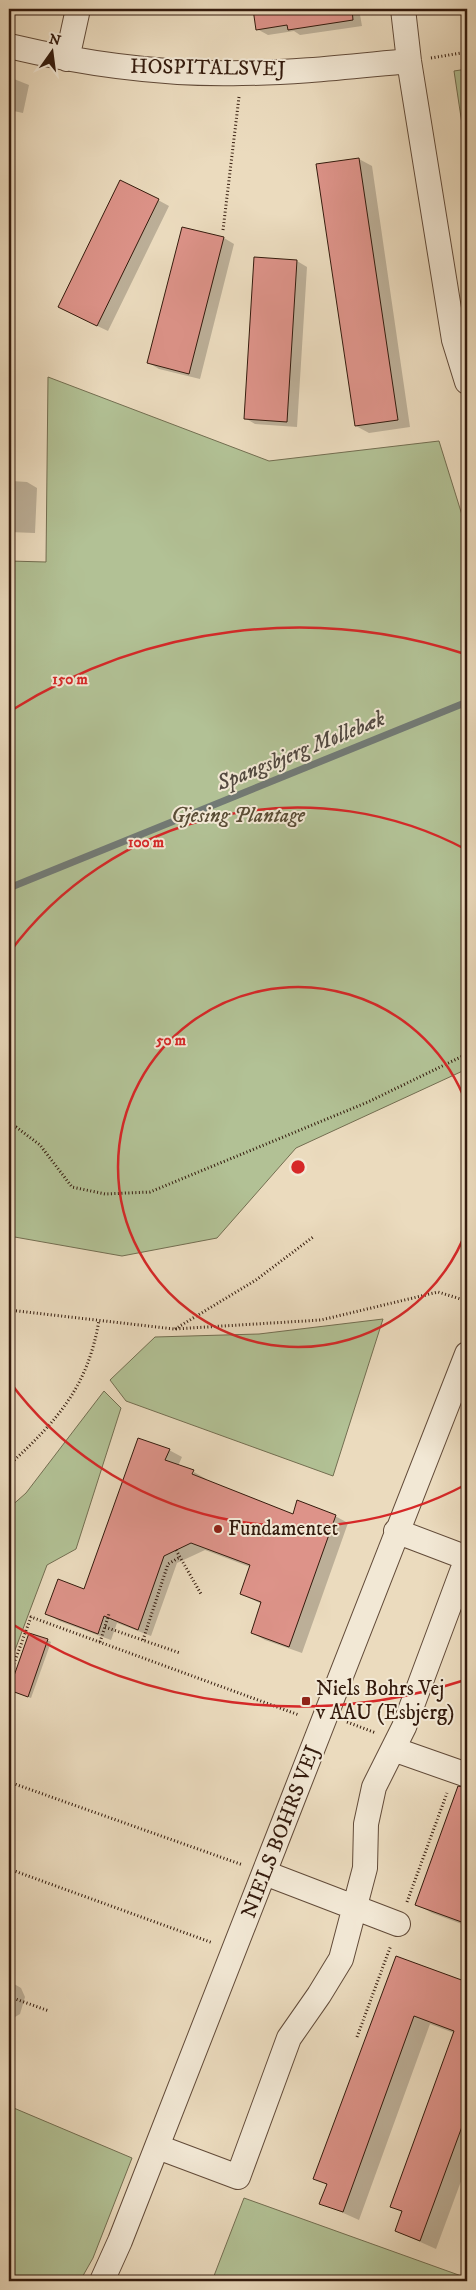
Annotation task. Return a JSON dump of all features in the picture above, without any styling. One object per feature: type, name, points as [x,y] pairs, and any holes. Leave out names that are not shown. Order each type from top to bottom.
[{"type":"street","points":[[67,59],[78,9]]},
{"type":"street","points":[[403,9],[409,61],[454,340],[467,382]]},
{"type":"street","name":"HOSPITALSVEJ","points":[[9,46],[67,59],[158,71],[242,74],[409,61]]},
{"type":"street","name":"NIELS BOHRS VEJ","points":[[102,2281],[158,2147],[396,1531],[467,1354]]},
{"type":"street","points":[[158,2147],[238,2177],[289,2038],[341,1959],[365,1868],[366,1824],[374,1787],[404,1727],[467,1558],[396,1531]]},
{"type":"street","points":[[395,1745],[467,1775]]},
{"type":"street","points":[[265,1873],[398,1924]]},
{"type":"path","points":[[409,61],[467,52]]},
{"type":"path","points":[[223,230],[242,74]]},
{"type":"path","points":[[9,1126],[16,1127],[40,1145],[72,1187],[106,1194],[150,1192],[368,1102],[467,1054]]},
{"type":"path","points":[[174,1329],[256,1280],[313,1236]]},
{"type":"path","points":[[10,1311],[174,1329],[322,1320],[438,1292],[467,1301]]},
{"type":"path","points":[[9,1465],[44,1433],[68,1403],[84,1373],[96,1341],[99,1320]]},
{"type":"path","points":[[176,1550],[201,1594]]},
{"type":"path","points":[[143,1640],[168,1564],[180,1557]]},
{"type":"path","points":[[100,1642],[108,1614]]},
{"type":"path","points":[[9,1677],[31,1617],[322,1724],[349,1722],[395,1745]]},
{"type":"path","points":[[104,1627],[180,1653]]},
{"type":"path","points":[[9,1782],[265,1873]]},
{"type":"path","points":[[9,1869],[235,1951]]},
{"type":"path","points":[[10,1998],[49,2011]]},
{"type":"green space","points":[[467,69],[467,157],[454,71]]},
{"type":"green space","name":"Gjesing Plantage","points":[[48,377],[269,461],[439,441],[467,531],[467,1069],[296,1148],[217,1238],[122,1256],[9,1236],[9,561],[46,562]]},
{"type":"green space","points":[[383,1319],[333,1476],[126,1401],[110,1380],[155,1337],[259,1334]]},
{"type":"green space","points":[[104,1391],[121,1408],[76,1549],[47,1565],[9,1666],[9,1508],[26,1493]]},
{"type":"green space","points":[[9,2054],[12,2054],[9,2106]]},
{"type":"green space","points":[[9,2106],[132,2158],[93,2258],[80,2281],[30,2281],[9,2273]]},
{"type":"green space","points":[[244,2198],[467,2278],[467,2281],[212,2281]]},
{"type":"building","points":[[253,9],[352,9],[353,20],[288,30],[287,25],[256,30]]},
{"type":"building","points":[[359,158],[398,420],[355,426],[316,164]]},
{"type":"building","points":[[120,180],[159,199],[97,326],[58,307]]},
{"type":"building","points":[[182,227],[224,237],[189,374],[147,363]]},
{"type":"building","points":[[254,257],[297,260],[287,422],[244,419]]},
{"type":"building","name":"Fundamentet","points":[[138,1438],[170,1449],[165,1460],[194,1470],[192,1474],[293,1514],[297,1500],[336,1515],[289,1647],[251,1633],[261,1602],[240,1594],[250,1565],[191,1543],[164,1556],[138,1630],[104,1616],[98,1634],[45,1614],[58,1579],[84,1589]]},
{"type":"building","points":[[29,1633],[48,1639],[28,1697],[9,1690]]},
{"type":"building","points":[[458,1786],[467,1788],[467,1924],[415,1905]]},
{"type":"building","points":[[396,1956],[467,1982],[467,2113],[420,2241],[395,2231],[402,2211],[390,2207],[454,2031],[414,2016],[343,2212],[319,2204],[327,2184],[313,2179]]},
{"type":"waterway","name":"Spangsbjerg Møllebæk","points":[[9,888],[467,702]]},
{"type":"place","name":"Fundamentet","points":[[218,1529]]},
{"type":"place","name":"Niels Bohrs Vej v AAU (Esbjerg)","points":[[306,1701]]}]
